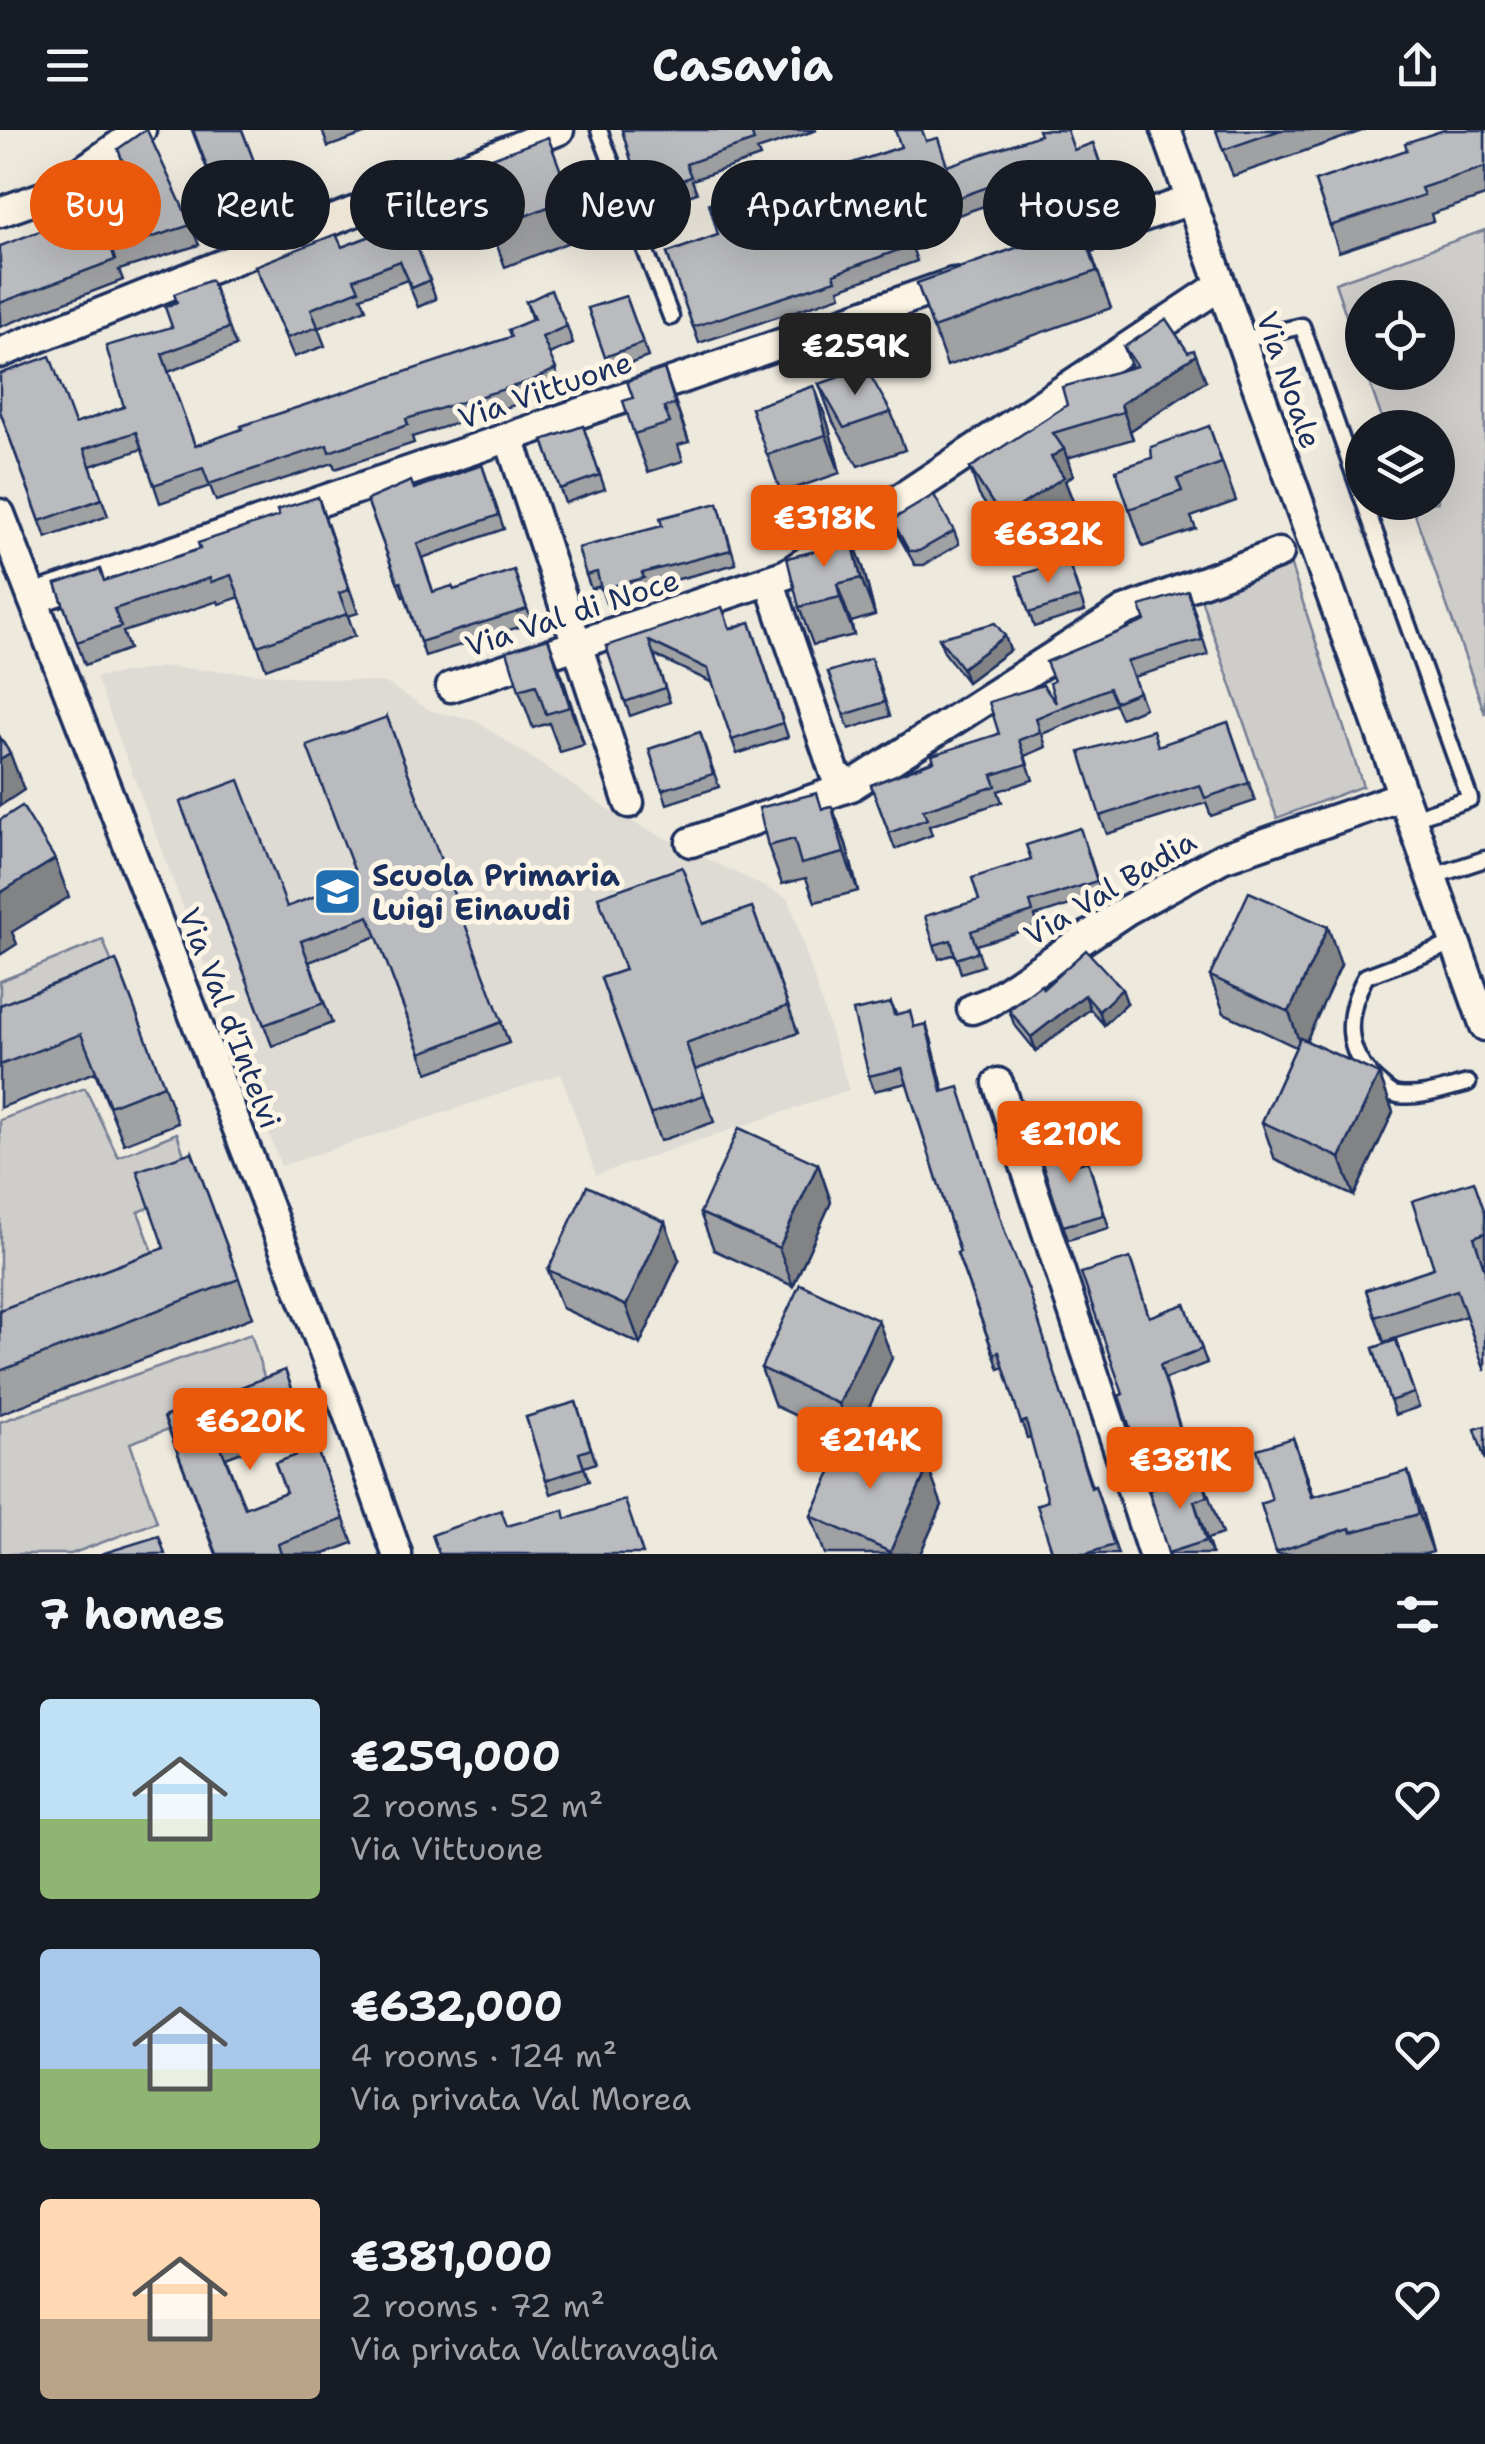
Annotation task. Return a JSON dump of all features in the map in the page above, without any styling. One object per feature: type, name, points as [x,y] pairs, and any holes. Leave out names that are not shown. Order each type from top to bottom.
[{"type":"street","points":[[0,212],[48,195],[141,130]]},
{"type":"street","points":[[0,352],[559,130]]},
{"type":"street","name":"Via Noale","points":[[1166,130],[1485,1026]]},
{"type":"street","points":[[1029,256],[1190,200]]},
{"type":"street","name":"Via Vittuone","points":[[32,598],[973,276]]},
{"type":"street","name":"Via Val di Noce","points":[[451,687],[786,574],[1221,285]]},
{"type":"street","points":[[509,436],[629,803]]},
{"type":"street","name":"Via Val d'Intelvi","points":[[0,514],[347,1411],[389,1552]]},
{"type":"street","points":[[691,842],[850,786],[1124,611],[1279,553]]},
{"type":"street","points":[[768,580],[835,774],[850,786]]},
{"type":"street","name":"Via Val Badia","points":[[972,1009],[990,1002],[1127,910],[1222,858],[1406,808]]},
{"type":"street","points":[[998,1083],[1153,1554]]},
{"type":"lane","points":[[599,130],[671,317]]},
{"type":"lane","points":[[1241,340],[1302,326],[1345,447]]},
{"type":"lane","points":[[1371,520],[1470,799],[1406,808]]},
{"type":"lane","points":[[1431,877],[1485,859]]},
{"type":"lane","points":[[1455,943],[1366,976],[1348,1022],[1353,1049],[1369,1074],[1393,1094],[1422,1095],[1468,1083]]},
{"type":"shaded area","points":[[1485,230],[1485,714],[1417,520],[1455,520],[1455,410],[1379,410],[1372,390],[1455,390],[1455,280],[1345,280],[1345,312],[1335,283]]},
{"type":"shaded area","points":[[1291,566],[1363,786],[1277,818],[1200,596]]},
{"type":"shaded area","name":"Scuola Primaria Luigi Einaudi","points":[[166,667],[386,683],[431,711],[476,721],[614,813],[789,899],[849,1090],[596,1175],[561,1074],[281,1166],[96,677]]},
{"type":"shaded area","points":[[103,940],[118,979],[0,1026],[0,981]]},
{"type":"shaded area","points":[[85,1088],[118,1157],[177,1133],[195,1190],[138,1212],[164,1281],[0,1341],[0,1120]]},
{"type":"shaded area","points":[[251,1334],[269,1393],[130,1443],[157,1522],[71,1554],[0,1554],[0,1422]]},
{"type":"building","points":[[147,130],[161,160],[122,160],[118,149]]},
{"type":"building","points":[[193,130],[242,130],[253,160],[204,160]]},
{"type":"building","points":[[622,130],[763,130],[752,134],[754,141],[691,162],[631,160]]},
{"type":"building","points":[[895,130],[922,130],[926,141],[938,138],[945,160],[862,160],[901,147]]},
{"type":"building","points":[[1038,130],[1067,130],[1074,150],[1093,143],[1099,160],[983,160],[983,189],[963,196],[963,161],[1040,135]]},
{"type":"building","points":[[1216,130],[1281,130],[1223,150]]},
{"type":"building","points":[[1444,130],[1485,130],[1485,167],[1421,188],[1424,195],[1330,226],[1315,181],[1407,150],[1405,143]]},
{"type":"building","points":[[548,137],[557,160],[545,160],[545,208],[525,216],[525,160],[487,160]]},
{"type":"building","points":[[161,160],[181,203],[181,228],[161,234]]},
{"type":"building","points":[[336,234],[342,247],[350,244],[350,250],[418,250],[430,280],[412,288],[400,261],[354,279],[359,290],[311,309],[318,327],[287,338],[255,266],[296,250],[330,250],[330,236]]},
{"type":"building","points":[[30,235],[30,250],[112,250],[115,260],[0,303],[0,246]]},
{"type":"building","points":[[711,237],[711,250],[899,250],[834,274],[836,280],[693,327],[667,253],[691,250],[691,245]]},
{"type":"building","points":[[1010,250],[1090,250],[1097,271],[933,328],[917,283]]},
{"type":"building","points":[[211,280],[229,328],[162,354],[195,446],[242,429],[241,426],[511,337],[508,330],[534,319],[526,302],[551,290],[567,326],[542,337],[556,369],[531,381],[406,419],[408,425],[329,452],[327,445],[209,484],[203,468],[154,485],[136,432],[84,449],[102,499],[40,521],[0,411],[0,374],[50,356],[75,424],[124,407],[106,346],[172,327],[165,307],[177,302],[174,294]]},
{"type":"building","points":[[626,296],[643,343],[605,357],[588,308]]},
{"type":"building","points":[[1166,319],[1188,352],[1194,350],[1196,355],[1121,404],[1123,412],[1053,433],[1064,449],[1051,457],[1064,477],[1002,518],[970,468],[1067,405],[1062,387],[1137,366],[1124,347]]},
{"type":"building","points":[[866,368],[891,412],[844,428],[819,384]]},
{"type":"building","points":[[664,369],[675,404],[664,407],[670,423],[634,434],[623,401],[633,398],[627,381]]},
{"type":"building","points":[[814,386],[826,435],[767,455],[751,408]]},
{"type":"building","points":[[583,426],[600,475],[560,489],[543,440]]},
{"type":"building","points":[[1209,426],[1222,463],[1177,479],[1182,491],[1129,509],[1116,470],[1152,458],[1151,447]]},
{"type":"building","points":[[482,465],[499,515],[417,544],[433,592],[452,586],[454,590],[514,570],[527,609],[420,642],[401,582],[398,583],[367,500],[411,481],[414,489]]},
{"type":"building","points":[[934,495],[954,531],[919,551],[909,551],[892,520]]},
{"type":"building","points":[[318,497],[349,590],[339,593],[347,614],[258,646],[231,575],[114,609],[121,627],[77,642],[56,584],[100,569],[104,581],[200,549],[198,543],[279,516],[277,510]]},
{"type":"building","points":[[718,503],[731,550],[642,573],[644,578],[601,589],[597,572],[586,575],[578,548],[662,526],[660,518]]},
{"type":"building","points":[[849,529],[861,578],[837,584],[840,597],[799,607],[787,558],[828,548],[825,535]]},
{"type":"building","points":[[1068,560],[1080,597],[1029,613],[1017,576]]},
{"type":"building","points":[[1188,591],[1202,640],[1127,661],[1139,692],[1115,702],[1109,688],[1036,718],[1040,732],[1019,740],[1027,764],[992,775],[996,786],[923,810],[927,819],[889,833],[871,785],[934,761],[932,755],[999,734],[989,702],[1043,685],[1056,703],[1050,683],[1054,681],[1046,662],[1145,621],[1140,606]]},
{"type":"building","points":[[722,607],[730,629],[750,622],[783,723],[732,740],[708,669],[649,641],[665,688],[625,702],[606,646]]},
{"type":"building","points":[[995,623],[1005,636],[962,668],[939,638]]},
{"type":"building","points":[[548,638],[570,707],[546,714],[536,685],[519,690],[507,651]]},
{"type":"building","points":[[871,658],[885,702],[844,715],[828,672]]},
{"type":"building","points":[[387,717],[502,1022],[421,1053],[369,916],[301,941],[324,1003],[264,1025],[180,802],[239,780],[287,907],[358,880],[307,746]]},
{"type":"building","points":[[1228,722],[1249,783],[1205,798],[1200,785],[1100,816],[1080,752],[1153,730],[1158,746]]},
{"type":"building","points":[[700,732],[713,774],[662,790],[649,749]]},
{"type":"building","points":[[0,737],[10,753],[0,759]]},
{"type":"building","points":[[817,793],[822,809],[832,807],[844,853],[801,864],[794,839],[768,846],[759,808]]},
{"type":"building","points":[[22,806],[55,859],[0,893],[0,820]]},
{"type":"building","points":[[1080,828],[1097,881],[1030,902],[1033,912],[971,931],[978,952],[956,959],[951,940],[934,945],[925,916],[979,900],[972,878],[1031,859],[1026,845]]},
{"type":"building","points":[[682,867],[703,924],[752,907],[788,1006],[686,1043],[704,1095],[650,1114],[601,978],[625,970],[598,897]]},
{"type":"building","points":[[1249,892],[1328,927],[1289,1012],[1210,976]]},
{"type":"building","points":[[1086,950],[1122,989],[1099,1011],[1085,995],[1031,1037],[1009,1010],[1041,985],[1043,989]]},
{"type":"building","points":[[116,960],[164,1085],[110,1106],[81,1034],[0,1065],[0,1005]]},
{"type":"building","points":[[891,1003],[894,1015],[910,1011],[914,1027],[926,1024],[942,1092],[959,1087],[1091,1488],[1095,1486],[1114,1545],[1086,1554],[1053,1554],[1037,1505],[1048,1501],[1026,1421],[1021,1423],[999,1352],[994,1354],[957,1253],[960,1252],[902,1068],[869,1076],[853,1011]]},
{"type":"building","points":[[1300,1038],[1379,1074],[1340,1158],[1262,1122]]},
{"type":"building","points":[[739,1128],[818,1164],[779,1248],[700,1213]]},
{"type":"building","points":[[1060,1141],[1068,1167],[1088,1161],[1104,1215],[1063,1226],[1037,1148]]},
{"type":"building","points":[[192,1152],[239,1279],[0,1371],[0,1310],[164,1248],[137,1171]]},
{"type":"building","points":[[1474,1181],[1485,1213],[1485,1233],[1474,1237],[1485,1271],[1483,1365],[1457,1290],[1375,1317],[1366,1290],[1434,1268],[1412,1201]]},
{"type":"building","points":[[587,1186],[665,1222],[626,1306],[548,1270]]},
{"type":"building","points":[[1130,1258],[1149,1317],[1185,1304],[1202,1349],[1160,1365],[1187,1451],[1142,1465],[1119,1396],[1123,1394],[1081,1273]]},
{"type":"building","points":[[800,1284],[878,1320],[839,1404],[761,1368]]},
{"type":"building","points":[[1396,1340],[1414,1393],[1390,1401],[1373,1348]]},
{"type":"building","points":[[285,1370],[298,1404],[216,1435],[245,1508],[286,1492],[275,1463],[316,1448],[344,1519],[278,1544],[281,1554],[217,1554],[164,1417]]},
{"type":"building","points":[[576,1402],[591,1449],[579,1453],[584,1468],[546,1480],[526,1417]]},
{"type":"building","points":[[1485,1426],[1485,1460],[1475,1429]]},
{"type":"building","points":[[850,1431],[928,1467],[890,1552],[811,1516]]},
{"type":"building","points":[[1293,1438],[1312,1497],[1408,1471],[1419,1514],[1352,1532],[1350,1528],[1276,1552],[1261,1504],[1272,1500],[1257,1449]]},
{"type":"building","points":[[1201,1474],[1208,1497],[1194,1501],[1206,1541],[1168,1553],[1149,1490]]},
{"type":"building","points":[[625,1500],[643,1554],[439,1554],[432,1535],[501,1510],[507,1526],[564,1510],[566,1519]]},
{"type":"building","points":[[159,1536],[165,1554],[101,1554]]},
{"type":"place","name":"Scuola Primaria Luigi Einaudi","points":[[337,892]]}]
